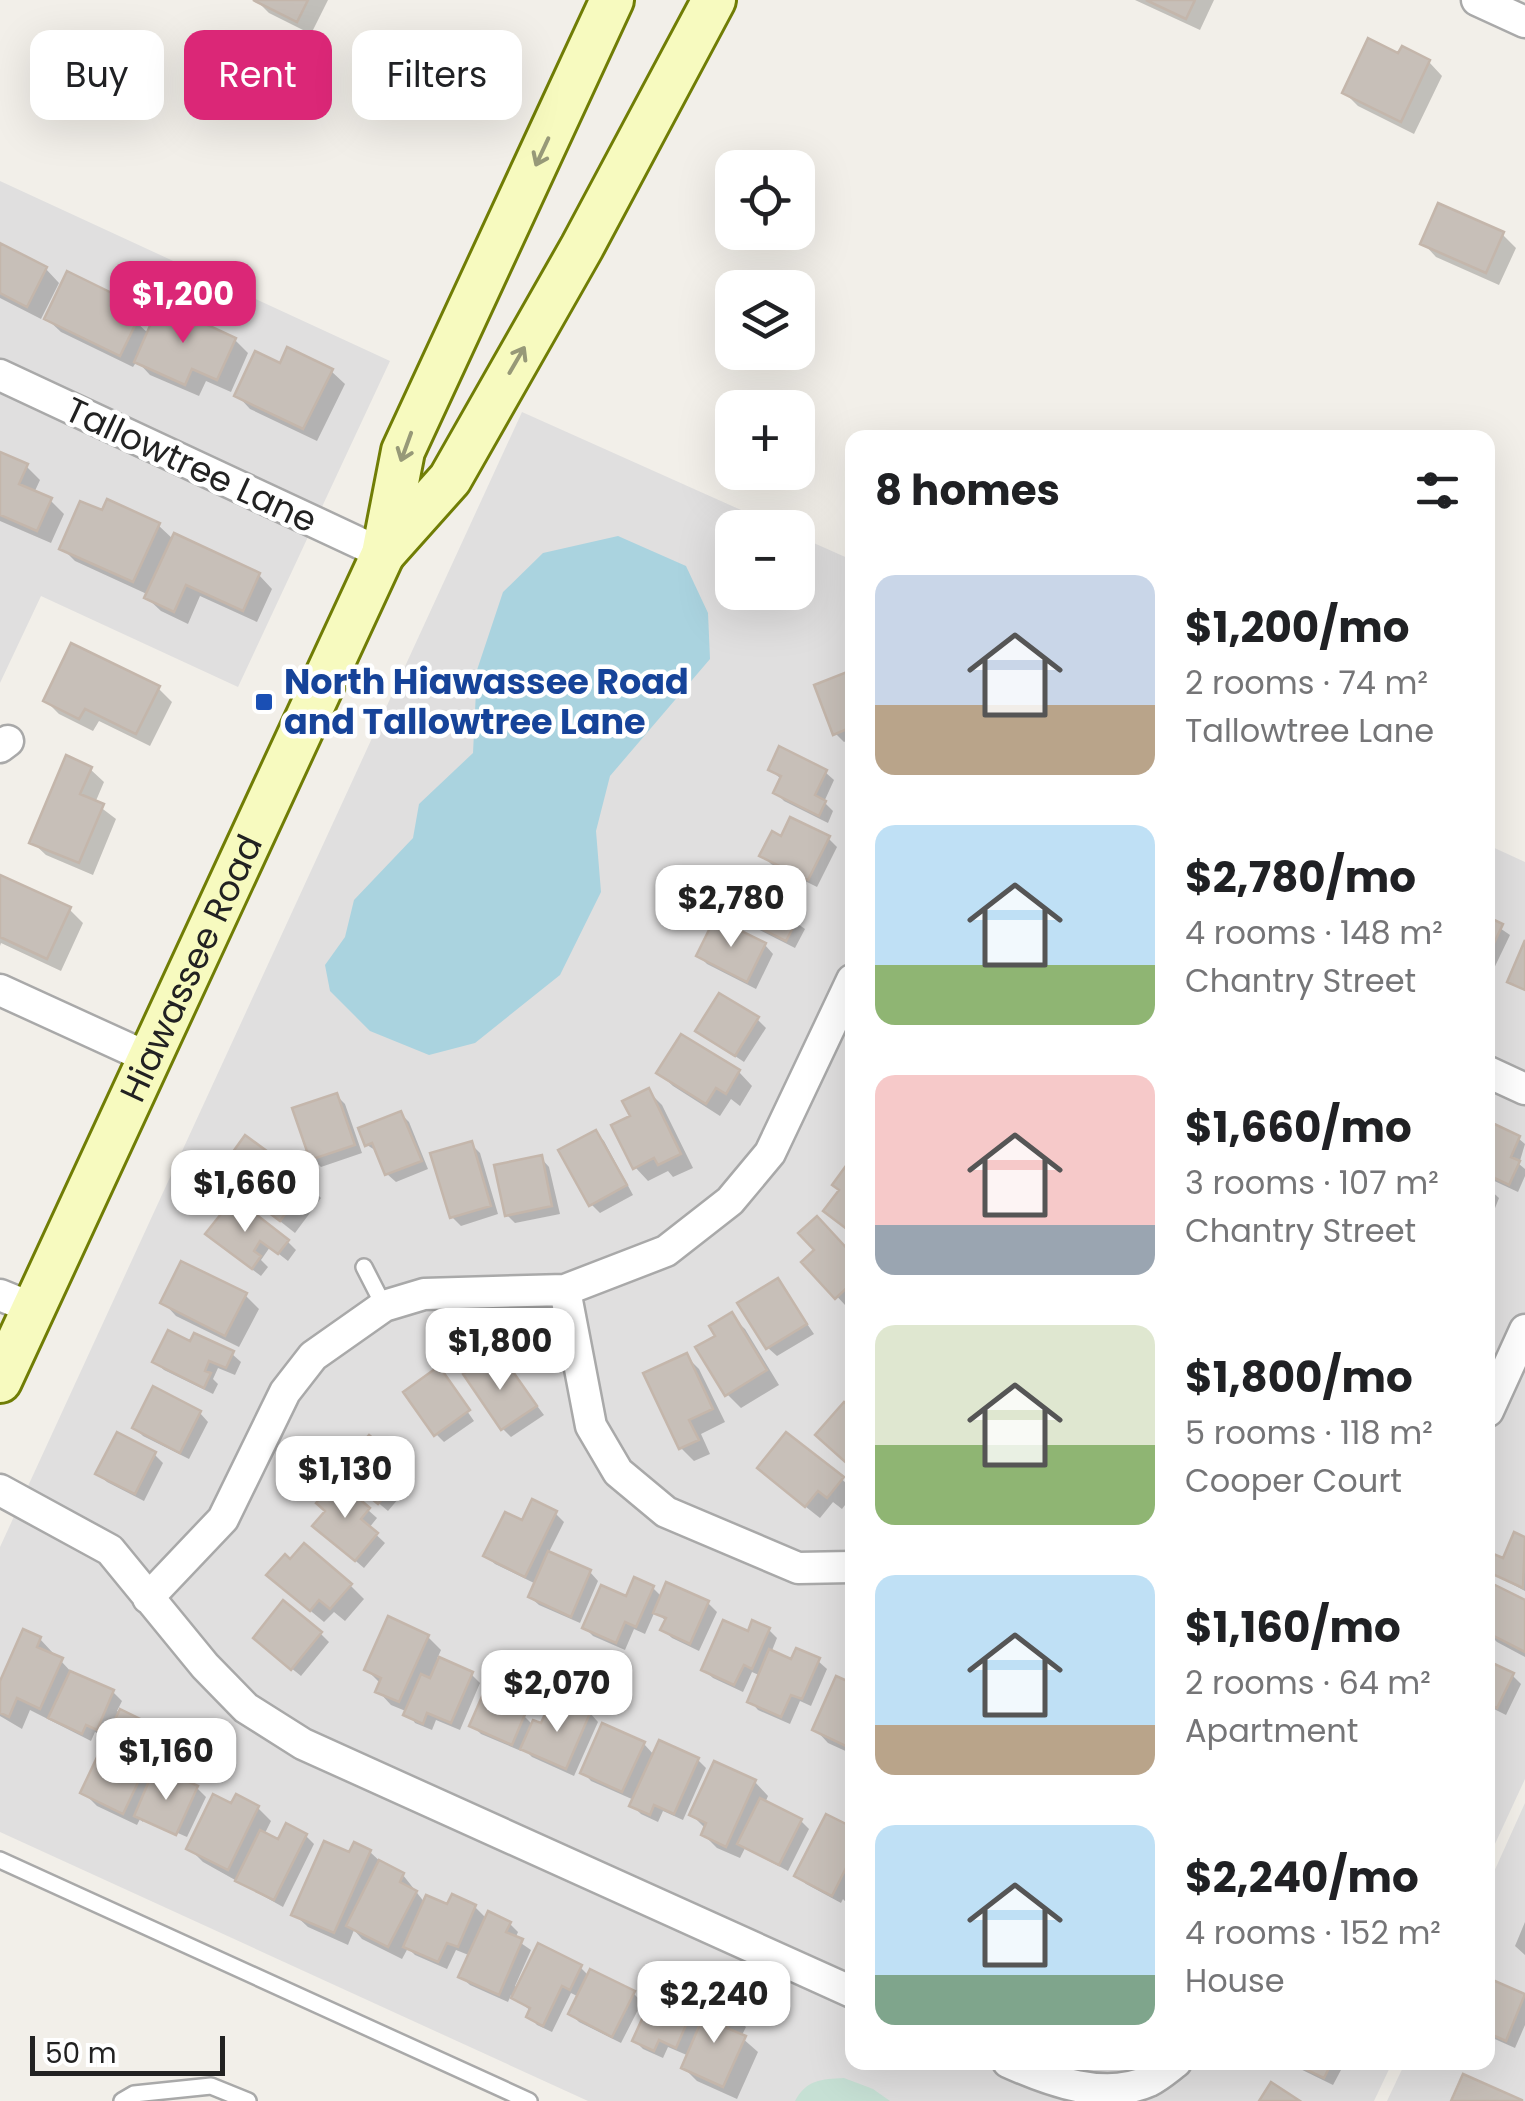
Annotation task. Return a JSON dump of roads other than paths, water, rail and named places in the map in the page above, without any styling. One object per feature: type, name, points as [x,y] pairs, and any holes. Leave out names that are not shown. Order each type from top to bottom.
[{"type":"main road","name":"Hiawassee Road","points":[[0,1381],[16,1301],[149,1058],[383,554],[403,451],[612,0]]},
{"type":"main road","name":"Hiawassee Road","points":[[383,554],[450,479],[582,247],[714,0]]},
{"type":"street","points":[[1478,0],[1525,22]]},
{"type":"street","name":"Tallowtree Lane","points":[[0,376],[383,554]]},
{"type":"street","points":[[0,990],[149,1058]]},
{"type":"street","points":[[148,1598],[223,1519],[285,1392],[313,1356],[384,1306],[424,1294],[565,1290],[666,1251],[730,1202],[770,1153],[845,995]]},
{"type":"street","points":[[1495,1075],[1525,1089]]},
{"type":"street","points":[[565,1290],[592,1426],[618,1472],[666,1512],[798,1568],[845,1567]]},
{"type":"street","points":[[1495,1396],[1525,1330]]},
{"type":"street","points":[[0,1490],[110,1550],[204,1666],[246,1708],[303,1744],[845,1989]]},
{"type":"street","points":[[1025,2070],[1049,2081],[1111,2090],[1148,2081],[1164,2070]]},
{"type":"lane","points":[[364,1267],[384,1306]]},
{"type":"lane","points":[[0,1860],[529,2101]]},
{"type":"lane","points":[[122,2101],[134,2094],[210,2086],[248,2101]]},
{"type":"water","points":[[618,536],[686,566],[708,613],[710,659],[610,776],[596,831],[601,892],[560,975],[475,1043],[429,1055],[370,1031],[330,991],[325,965],[345,937],[354,900],[413,838],[419,804],[473,753],[477,670],[503,592],[543,553]]},
{"type":"place","name":"North Hiawassee Road and Tallowtree Lane","points":[[264,702]]}]
